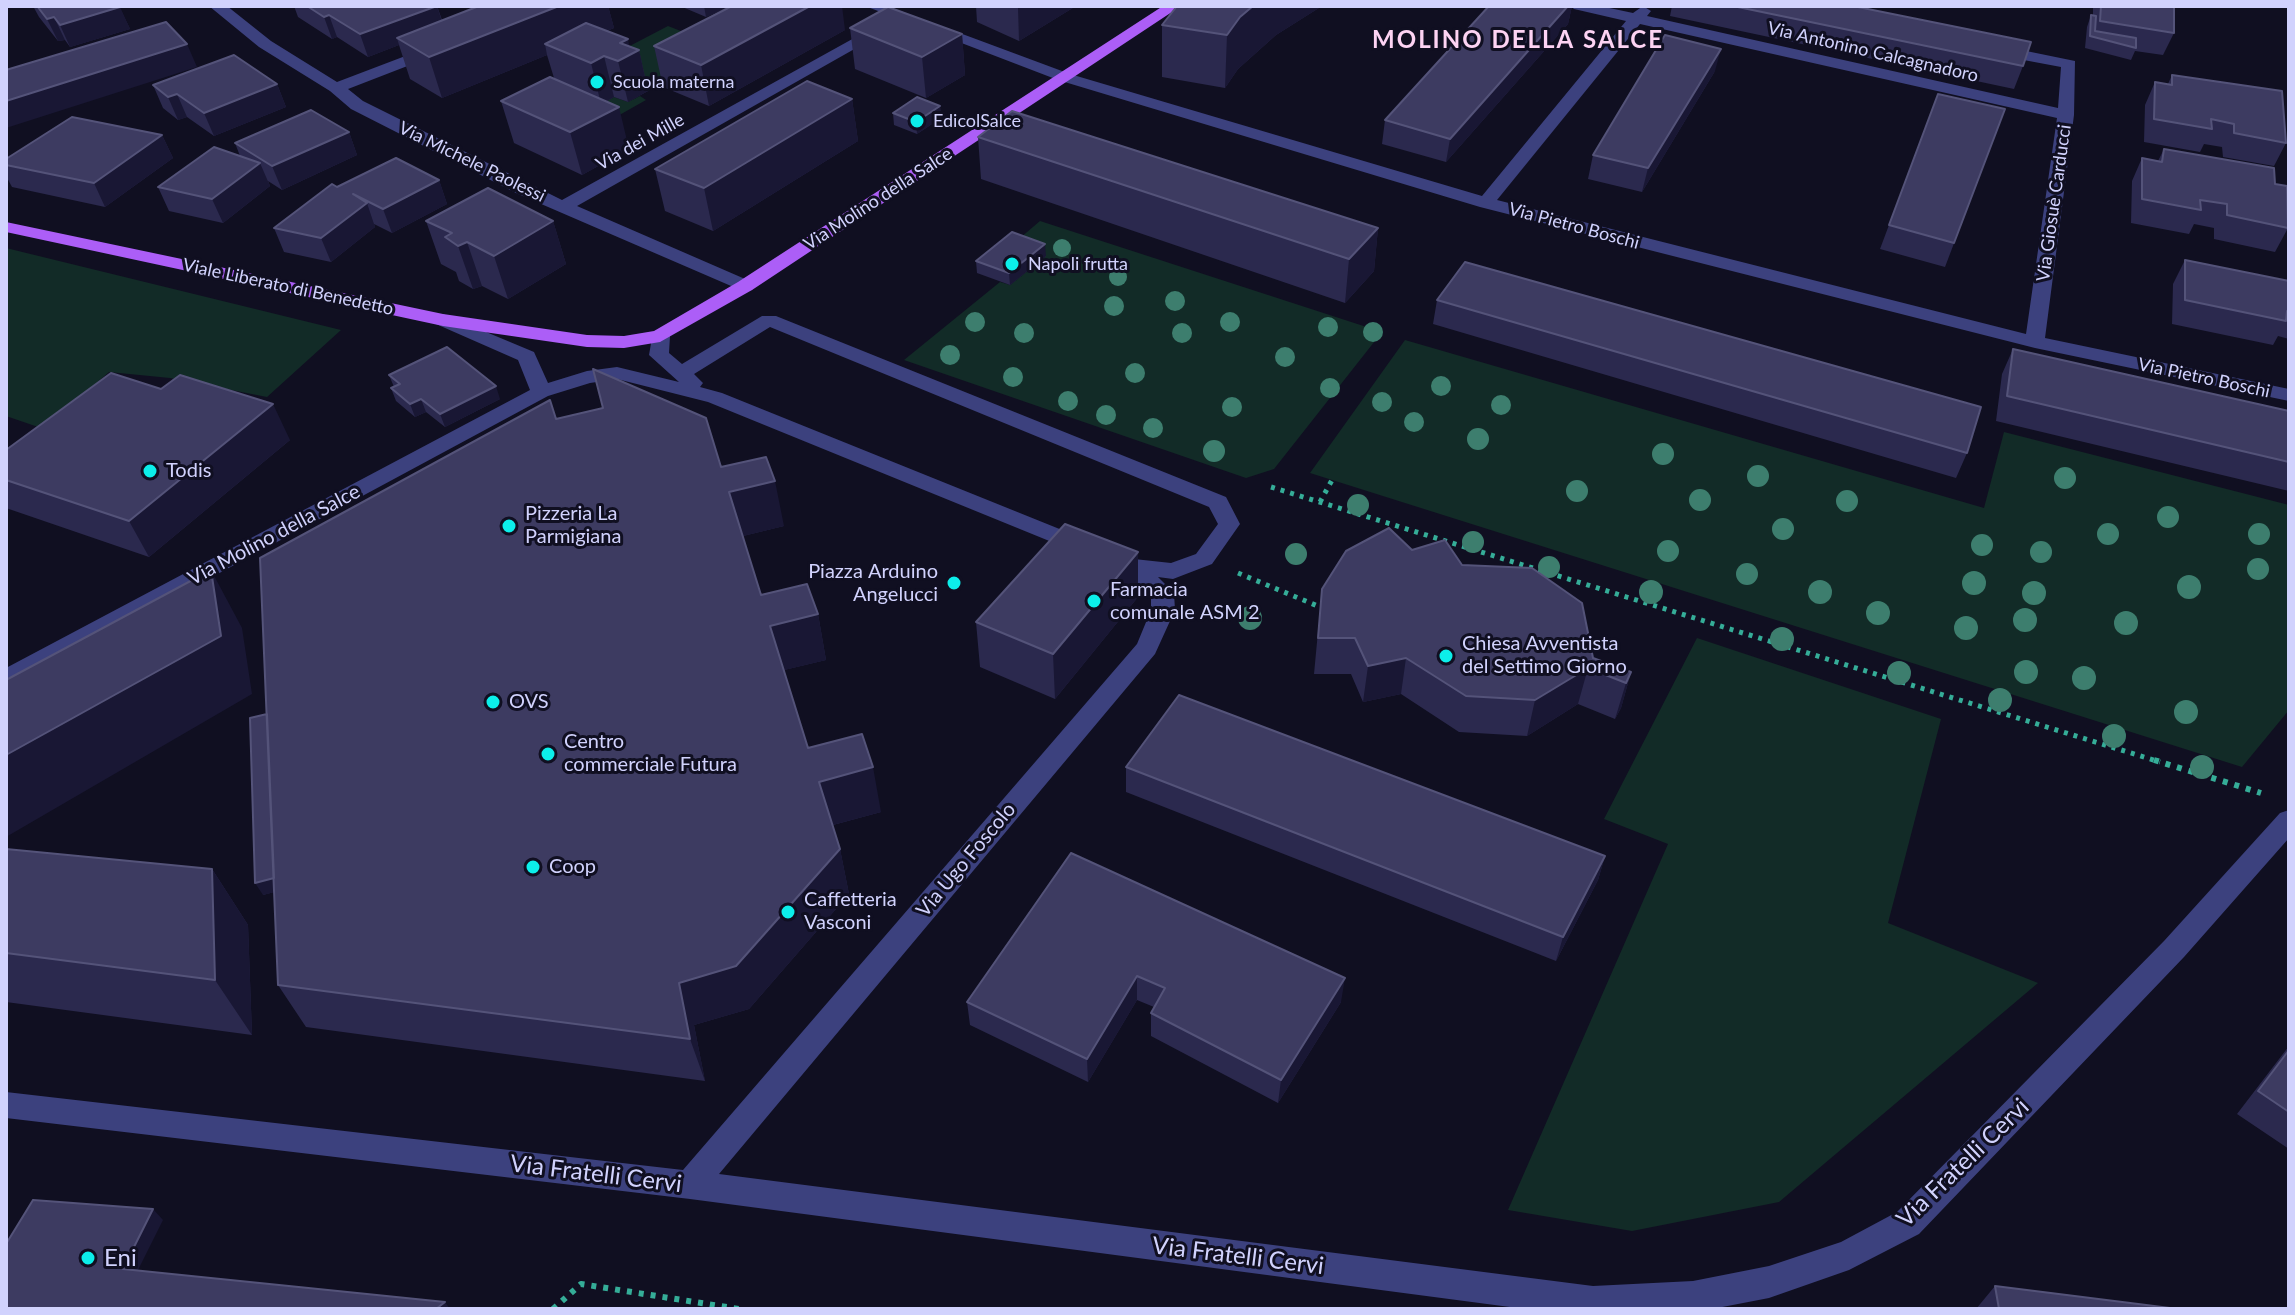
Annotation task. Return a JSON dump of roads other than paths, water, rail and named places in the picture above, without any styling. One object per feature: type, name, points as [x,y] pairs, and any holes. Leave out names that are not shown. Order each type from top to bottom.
[{"type":"main road","name":"Via Molino della Salce","points":[[660,336],[745,286],[1173,6]]},
{"type":"main road","name":"Viale Liberato di Benedetto","points":[[6,227],[443,320]]},
{"type":"main road","points":[[443,320],[587,341],[624,342],[660,336]]},
{"type":"street","name":"Via Michele Paolessi","points":[[217,6],[265,44],[336,88],[357,105],[563,207],[745,286]]},
{"type":"street","name":"Via Pietro Boschi","points":[[873,6],[1064,77],[1486,203],[2035,342],[2289,395]]},
{"type":"street","name":"Via Antonino Calcagnadoro","points":[[1579,6],[1641,13],[2066,115]]},
{"type":"street","points":[[1486,203],[1641,13]]},
{"type":"street","name":"Via dei Mille","points":[[563,207],[903,17]]},
{"type":"street","points":[[336,88],[449,44]]},
{"type":"street","name":"Via Giosuè Carducci","points":[[1978,46],[2069,64],[2066,115],[2035,342]]},
{"type":"street","name":"Viale Liberato di Benedetto","points":[[443,320],[527,356],[541,392]]},
{"type":"street","points":[[660,336],[659,355],[679,374],[715,397],[1131,566],[1173,571],[1204,559],[1229,524],[1218,502],[769,320],[679,374]]},
{"type":"street","name":"Via Molino della Salce","points":[[6,679],[541,392],[587,377],[617,373],[715,397]]},
{"type":"street","name":"Via Ugo Foscolo","points":[[690,1185],[1147,648],[1163,610],[1162,593],[1131,566]]},
{"type":"street","name":"Via Fratelli Cervi","points":[[6,1105],[690,1185],[1593,1302],[1693,1297],[1769,1282],[1849,1255],[1908,1223],[2174,949],[2281,808]]},
{"type":"place","name":"Scuola materna","points":[[597,82]]},
{"type":"place","name":"EdicolSalce","points":[[917,121]]},
{"type":"place","name":"Napoli frutta","points":[[1012,264]]},
{"type":"place","name":"Todis","points":[[150,471]]},
{"type":"place","name":"Pizzeria La Parmigiana","points":[[509,526]]},
{"type":"place","name":"Piazza Arduino Angelucci","points":[[954,583]]},
{"type":"place","name":"Farmacia comunale ASM 2","points":[[1094,601]]},
{"type":"place","name":"Chiesa Avventista del Settimo Giorno","points":[[1446,656]]},
{"type":"place","name":"OVS","points":[[493,702]]},
{"type":"place","name":"Centro commerciale Futura","points":[[548,754]]},
{"type":"place","name":"Coop","points":[[533,867]]},
{"type":"place","name":"Caffetteria Vasconi","points":[[788,912]]},
{"type":"place","name":"Eni","points":[[88,1258]]},
{"type":"district","name":"MOLINO DELLA SALCE","points":[[1518,40]]}]
